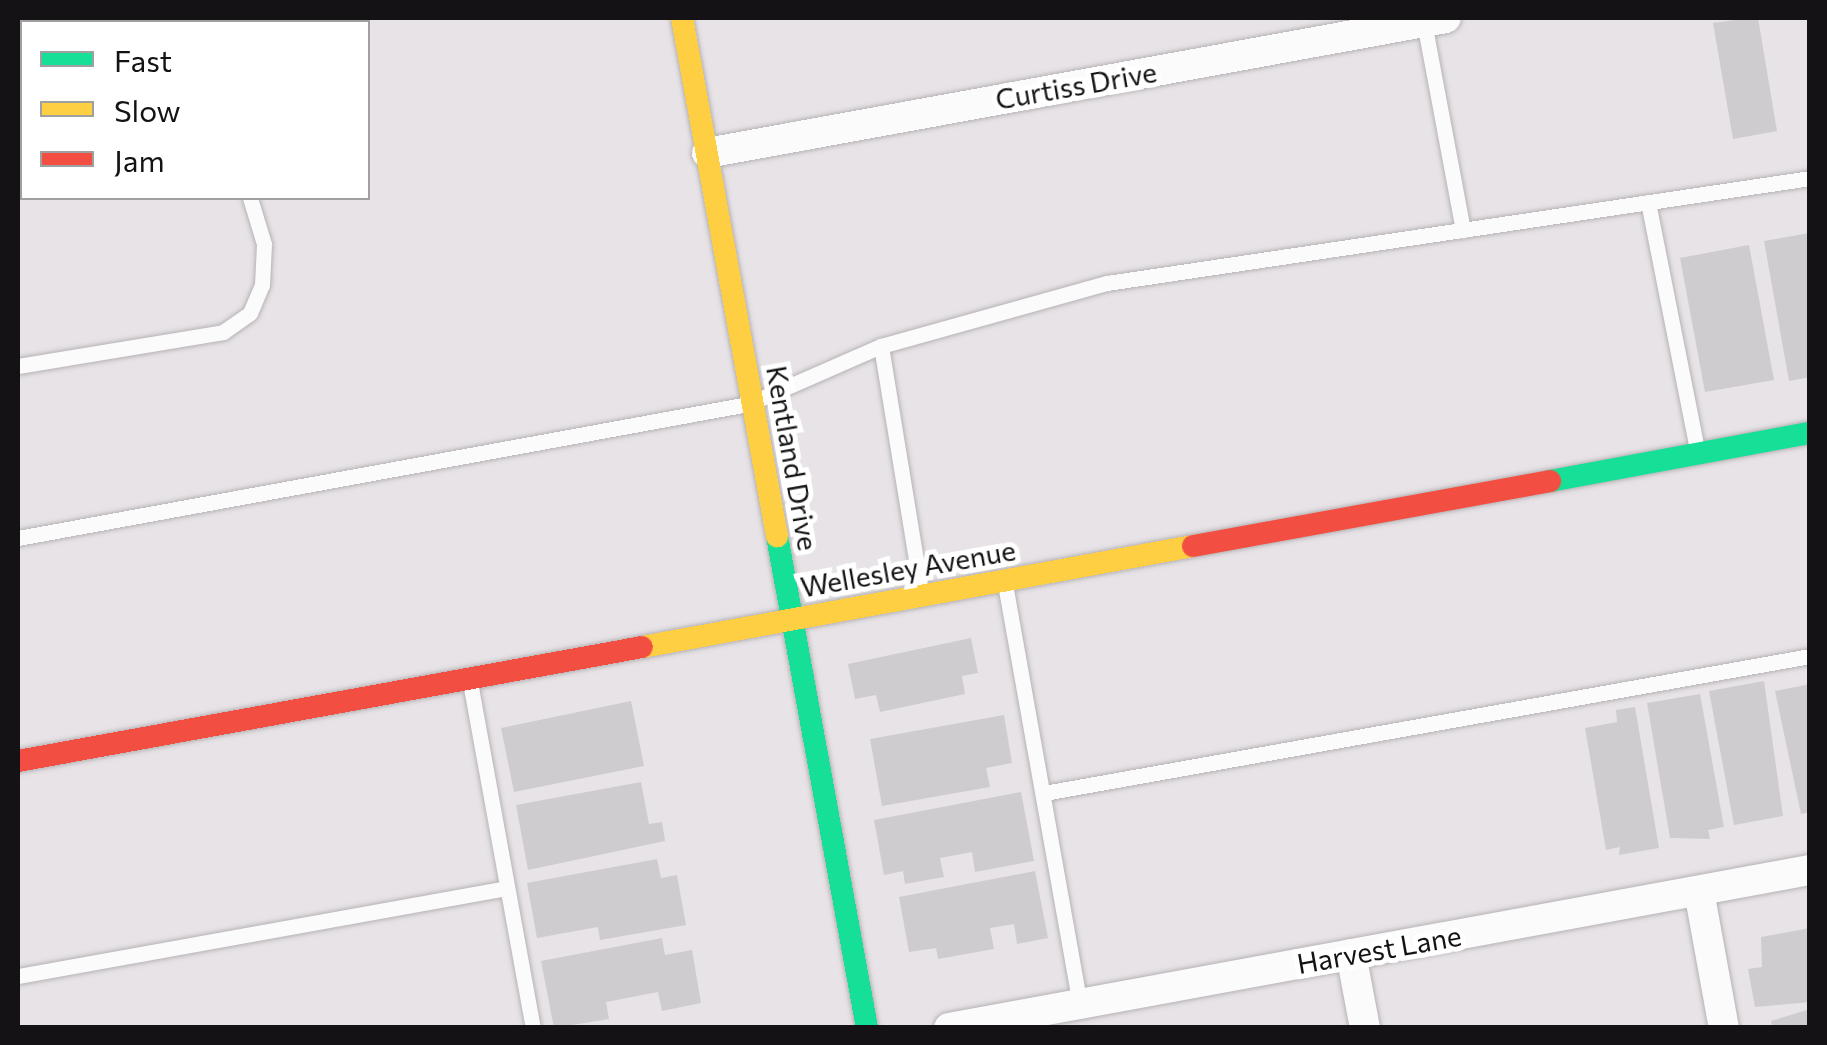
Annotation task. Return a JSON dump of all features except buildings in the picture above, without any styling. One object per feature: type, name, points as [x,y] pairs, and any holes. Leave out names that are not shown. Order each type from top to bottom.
[{"type":"street","name":"Kentland Drive","points":[[682,18],[748,404],[867,1028]]},
{"type":"street","name":"Curtiss Drive","points":[[707,153],[1434,20]]},
{"type":"street","name":"Wellesley Avenue","points":[[18,761],[1810,433]]},
{"type":"street","name":"Harvest Lane","points":[[949,1028],[1810,870]]},
{"type":"street","points":[[1699,890],[1724,1028]]},
{"type":"street","points":[[1351,954],[1365,1028]]},
{"type":"lane","points":[[1434,20],[1463,230]]},
{"type":"lane","points":[[18,538],[748,404],[881,346],[1107,284],[1810,178]]},
{"type":"lane","points":[[18,366],[222,332],[250,314],[262,285],[264,244],[251,200]]},
{"type":"lane","points":[[1648,202],[1698,453]]},
{"type":"lane","points":[[881,346],[922,595]]},
{"type":"lane","points":[[1004,580],[1080,1004]]},
{"type":"lane","points":[[1044,793],[1810,656]]},
{"type":"lane","points":[[469,678],[532,1028]]},
{"type":"lane","points":[[18,976],[507,888]]},
{"type":"traffic: fast","points":[[1550,481],[1810,433]]},
{"type":"traffic: fast","points":[[777,536],[867,1028]]},
{"type":"traffic: slow","points":[[682,18],[777,536]]},
{"type":"traffic: slow","points":[[642,647],[1193,546]]},
{"type":"traffic: jam","points":[[1193,546],[1550,481]]},
{"type":"traffic: jam","points":[[18,761],[642,647]]}]
